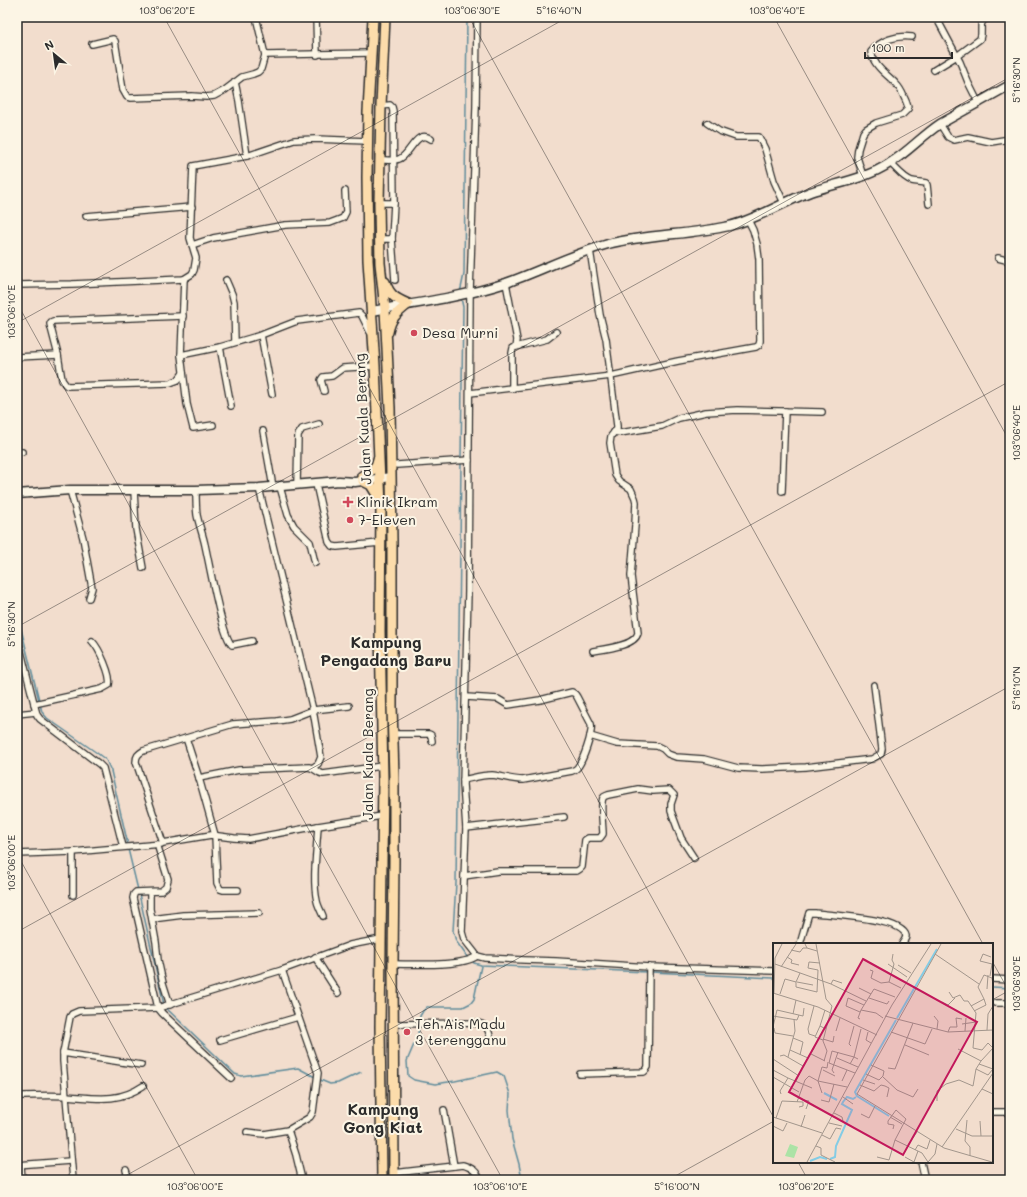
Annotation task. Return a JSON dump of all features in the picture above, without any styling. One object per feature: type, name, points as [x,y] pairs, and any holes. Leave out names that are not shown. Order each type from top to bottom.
[{"type":"highway","name":"Jalan Kuala Berang","points":[[372,17],[367,141],[368,260],[380,476],[382,766],[380,1027],[382,1180]]},
{"type":"highway","name":"Jalan Kuala Berang","points":[[385,17],[379,203],[380,262],[385,309],[386,354],[390,408],[394,426],[392,540],[394,1176]]},
{"type":"highway","points":[[368,260],[372,260],[376,257],[376,245],[380,239]]},
{"type":"highway","points":[[380,262],[385,284],[391,294],[394,298],[408,304],[398,312],[390,324],[386,354]]},
{"type":"highway","points":[[379,455],[378,463],[375,468],[362,478],[374,489],[379,498],[380,506]]},
{"type":"highway","name":"Jalan Kuala Berang","points":[[392,540],[397,510],[393,471]]},
{"type":"main road","points":[[372,311],[455,296],[506,283],[609,244],[730,226],[748,220],[810,192],[878,170],[890,163],[940,124],[1010,86]]},
{"type":"main road","points":[[17,494],[70,490],[196,490],[277,487],[380,476],[393,471]]},
{"type":"street","points":[[92,44],[112,40],[115,41],[123,90],[128,98],[214,96],[225,90],[242,76],[253,74],[261,69],[265,55],[256,17]]},
{"type":"street","points":[[316,17],[317,55]]},
{"type":"street","points":[[476,957],[468,946],[462,932],[466,828],[464,780],[468,586],[467,460],[470,393],[469,292],[476,107],[477,17]]},
{"type":"street","points":[[936,17],[957,56],[979,104]]},
{"type":"street","points":[[934,70],[957,56],[980,39],[982,36],[980,25],[988,17]]},
{"type":"street","points":[[863,176],[858,157],[858,148],[863,133],[866,129],[876,123],[902,115],[908,109],[901,90],[896,83],[878,66],[872,57],[872,52],[878,45],[892,38],[905,36],[912,37]]},
{"type":"street","points":[[265,55],[370,53]]},
{"type":"street","points":[[235,82],[246,156]]},
{"type":"street","points":[[381,106],[390,105],[393,111],[394,204],[392,239],[396,280]]},
{"type":"street","points":[[707,123],[719,131],[736,137],[759,138],[774,181],[784,203]]},
{"type":"street","points":[[940,124],[948,137],[954,140],[968,137],[991,142],[1010,139]]},
{"type":"street","points":[[380,160],[398,160],[404,156],[414,142],[424,136],[431,139]]},
{"type":"street","points":[[17,285],[184,279],[192,274],[196,258],[190,238],[193,166],[246,156],[294,140],[316,139],[367,141]]},
{"type":"street","points":[[890,163],[909,179],[926,183],[929,204]]},
{"type":"street","points":[[192,245],[213,238],[285,225],[330,223],[343,218],[346,212],[345,191]]},
{"type":"street","points":[[379,203],[394,204]]},
{"type":"street","points":[[86,216],[192,207]]},
{"type":"street","points":[[470,393],[611,376],[678,361],[756,347],[759,345],[760,340],[759,259],[755,236],[748,220]]},
{"type":"street","points":[[380,239],[392,239]]},
{"type":"street","points":[[590,250],[600,315],[606,339],[617,426],[611,436],[610,443],[615,475],[619,481],[631,489],[636,502],[630,576],[638,633],[637,636],[627,644],[593,651]]},
{"type":"street","points":[[998,258],[1010,261]]},
{"type":"street","points":[[184,279],[181,356],[187,404],[193,428],[213,425]]},
{"type":"street","points":[[226,280],[234,302],[235,342]]},
{"type":"street","points":[[506,283],[517,340],[516,346],[513,348],[512,352],[512,389]]},
{"type":"street","points":[[181,356],[261,335],[297,321],[359,313],[365,321],[373,338]]},
{"type":"street","points":[[183,316],[52,321],[50,324],[58,355],[62,380],[67,386],[170,383],[178,380],[183,373]]},
{"type":"street","points":[[516,346],[547,339],[556,332]]},
{"type":"street","points":[[261,335],[272,394]]},
{"type":"street","points":[[220,347],[231,406]]},
{"type":"street","points":[[17,357],[58,355]]},
{"type":"street","points":[[324,391],[321,380],[323,377],[332,376],[343,368],[375,366]]},
{"type":"street","points":[[614,432],[620,433],[662,426],[679,418],[706,412],[737,410],[822,412]]},
{"type":"street","points":[[782,491],[785,411]]},
{"type":"street","points":[[297,485],[298,435],[302,429],[319,424]]},
{"type":"street","points":[[263,431],[277,487],[288,515],[294,526],[310,542],[315,563]]},
{"type":"street","points":[[393,471],[456,460],[467,460]]},
{"type":"street","points":[[316,484],[329,542],[332,546],[337,547],[380,543]]},
{"type":"street","points":[[199,778],[239,770],[312,768],[318,764],[321,757],[313,710],[259,488]]},
{"type":"street","points":[[70,490],[83,538],[92,588],[89,598]]},
{"type":"street","points":[[134,490],[136,529],[143,568]]},
{"type":"street","points":[[196,490],[198,521],[205,543],[222,618],[230,644],[234,645],[252,641]]},
{"type":"street","points":[[17,636],[36,704],[36,712],[40,720],[100,764],[103,768],[126,846]]},
{"type":"street","points":[[36,704],[102,689],[109,686],[110,678],[99,652],[92,641]]},
{"type":"street","points":[[590,736],[617,744],[657,746],[668,754],[676,757],[704,759],[738,768],[762,769],[806,767],[872,759],[881,754],[882,749],[874,685]]},
{"type":"street","points":[[464,780],[492,775],[523,780],[572,771],[576,769],[579,764],[592,729],[578,697],[572,692],[540,700],[508,705],[498,699],[466,697]]},
{"type":"street","points":[[231,1078],[162,1013],[159,1008],[133,898],[136,892],[163,891],[168,884],[168,879],[160,844],[136,758],[138,754],[143,751],[233,724],[290,719],[313,710],[349,706]]},
{"type":"street","points":[[17,714],[36,712]]},
{"type":"street","points":[[393,734],[429,734],[431,735],[432,741]]},
{"type":"street","points":[[186,738],[215,835],[218,886],[223,890],[238,890]]},
{"type":"street","points":[[312,768],[319,774],[323,774],[382,766]]},
{"type":"street","points":[[464,876],[498,870],[577,871],[582,867],[585,840],[588,838],[600,838],[603,834],[602,799],[604,796],[638,789],[653,791],[670,790],[672,792],[674,795],[670,804],[671,812],[681,838],[694,858]]},
{"type":"street","points":[[17,854],[73,852],[160,844],[211,834],[248,839],[382,816]]},
{"type":"street","points":[[466,828],[564,817]]},
{"type":"street","points":[[318,826],[315,881],[317,902],[323,916]]},
{"type":"street","points":[[73,852],[73,895]]},
{"type":"street","points":[[150,892],[150,905],[158,960],[169,1005]]},
{"type":"street","points":[[152,919],[183,915],[259,913]]},
{"type":"street","points":[[800,943],[809,913],[815,913],[885,922],[898,928],[904,933],[906,936],[902,943]]},
{"type":"street","points":[[73,1180],[70,1161],[63,1054],[70,1017],[75,1012],[159,1008],[282,970],[350,945],[381,939]]},
{"type":"street","points":[[315,957],[338,993]]},
{"type":"street","points":[[393,964],[465,962],[476,957],[556,960],[649,969],[773,971]]},
{"type":"street","points":[[580,1074],[644,1072],[648,1067],[649,969]]},
{"type":"street","points":[[247,1132],[264,1134],[288,1130],[310,1117],[312,1112],[318,1073],[282,970]]},
{"type":"street","points":[[993,979],[1010,980]]},
{"type":"street","points":[[996,1002],[1010,1003]]},
{"type":"street","points":[[220,1040],[298,1017]]},
{"type":"street","points":[[393,1024],[477,1023],[486,1027],[490,1036]]},
{"type":"street","points":[[63,1054],[141,1065]]},
{"type":"street","points":[[17,1096],[105,1098],[117,1097],[130,1093],[143,1086]]},
{"type":"street","points":[[444,1110],[454,1166]]},
{"type":"street","points":[[993,1112],[1010,1112]]},
{"type":"street","points":[[288,1130],[302,1180]]},
{"type":"street","points":[[22,1180],[19,1165],[70,1161]]},
{"type":"street","points":[[921,1163],[925,1180]]},
{"type":"street","points":[[394,1176],[463,1165],[476,1171],[480,1180]]},
{"type":"street","points":[[126,1170],[129,1180]]},
{"type":"waterway","points":[[460,293],[464,274],[467,17]]},
{"type":"waterway","points":[[461,298],[463,307],[461,458]]},
{"type":"waterway","points":[[461,462],[456,883],[453,931],[456,941],[468,958]]},
{"type":"waterway","points":[[17,613],[39,700]]},
{"type":"waterway","points":[[40,704],[42,712],[47,718],[106,760],[111,771],[128,845]]},
{"type":"waterway","points":[[128,849],[138,890]]},
{"type":"waterway","points":[[139,894],[164,1005]]},
{"type":"waterway","points":[[471,960],[474,963],[481,965],[647,972]]},
{"type":"waterway","points":[[481,966],[474,999],[471,1003],[463,1007],[427,1007],[423,1011],[420,1016],[418,1035],[407,1061],[408,1076],[414,1080],[435,1084],[497,1072],[504,1076],[510,1094],[509,1110],[512,1139],[522,1180]]},
{"type":"waterway","points":[[651,972],[773,978]]},
{"type":"waterway","points":[[993,987],[1010,988]]},
{"type":"waterway","points":[[166,1008],[235,1074],[241,1076],[298,1068],[315,1077]]},
{"type":"waterway","points":[[318,1079],[330,1084],[338,1083],[361,1072]]},
{"type":"place","name":"Desa Murni","points":[[414,333]]},
{"type":"place","name":"Klinik Ikram","points":[[348,502]]},
{"type":"place","name":"7-Eleven","points":[[350,520]]},
{"type":"place","name":"Teh Ais Madu 3 terengganu","points":[[407,1032]]},
{"type":"district","name":"Kampung Pengadang Baru","points":[[386,651]]},
{"type":"district","name":"Kampung Gong Kiat","points":[[383,1118]]}]
